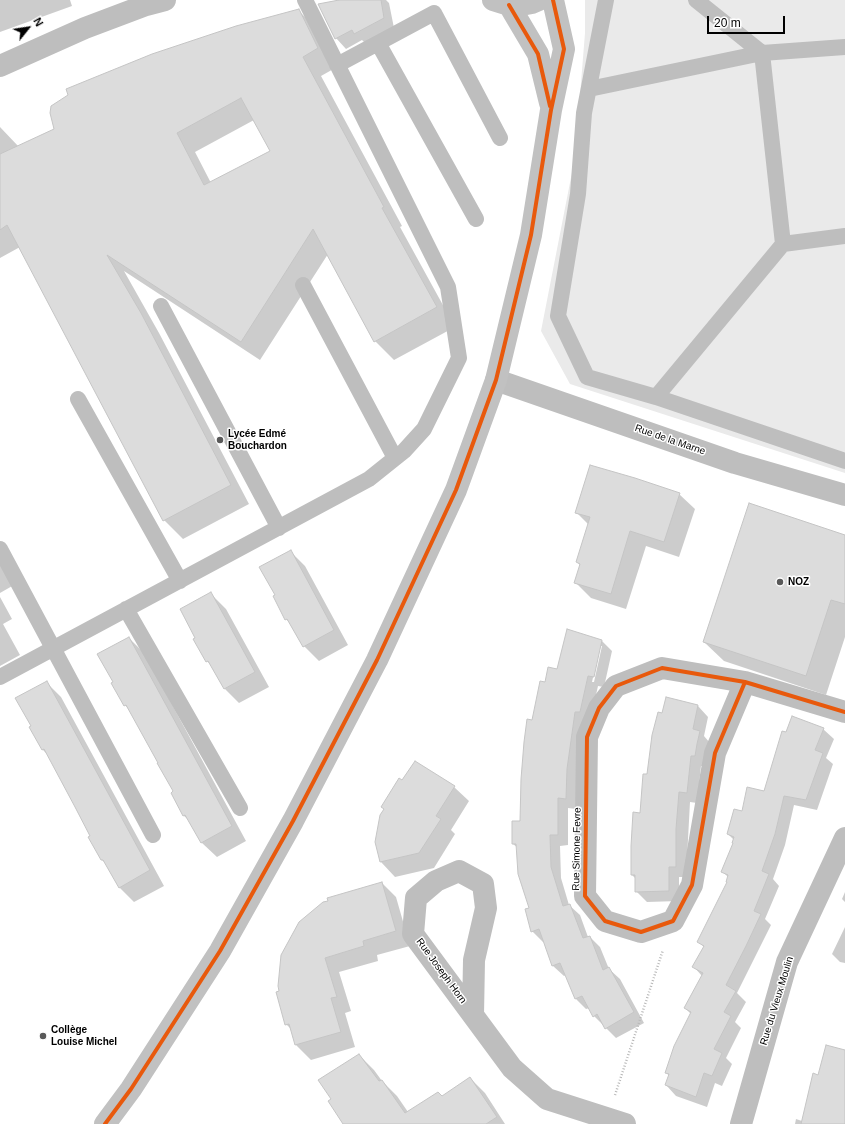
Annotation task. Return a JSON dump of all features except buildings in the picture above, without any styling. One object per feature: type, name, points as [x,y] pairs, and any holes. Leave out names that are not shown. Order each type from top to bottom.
[{"type":"street","points":[[501,2],[520,5],[539,0]]},
{"type":"street","points":[[105,1124],[131,1089],[220,951],[293,822],[377,660],[456,490],[496,380],[531,235],[551,110],[564,49],[553,0]]},
{"type":"street","points":[[0,66],[85,28],[151,2]]},
{"type":"street","points":[[501,2],[538,54],[551,110]]},
{"type":"street","name":"Rue de la Marne","points":[[496,380],[735,462],[845,495]]},
{"type":"street","name":"Rue Simone Fevre","points":[[672,920],[641,932],[605,921],[585,896],[586,737],[599,708],[616,686],[662,668],[745,682],[845,712]]},
{"type":"street","points":[[672,920],[692,885],[715,753],[745,682]]},
{"type":"street","name":"Rue du Vieux Moulin","points":[[741,1124],[787,962],[845,838]]},
{"type":"street","name":"Rue Joseph Horn","points":[[473,1015],[474,960],[486,908],[483,884],[459,871],[436,881],[416,898],[413,934],[512,1068],[547,1100],[616,1121]]},
{"type":"lane","points":[[0,677],[369,479],[404,451],[424,429],[458,358],[448,287],[305,0]]},
{"type":"lane","points":[[606,0],[584,113],[578,194],[558,316],[587,377],[656,397],[845,461]]},
{"type":"lane","points":[[696,0],[762,53],[783,244]]},
{"type":"lane","points":[[337,65],[434,13],[500,138]]},
{"type":"lane","points":[[378,42],[476,219]]},
{"type":"lane","points":[[589,89],[762,53],[845,47]]},
{"type":"lane","points":[[656,397],[783,244],[845,236]]},
{"type":"lane","points":[[303,285],[395,458]]},
{"type":"lane","points":[[162,306],[279,528]]},
{"type":"lane","points":[[78,399],[180,581]]},
{"type":"lane","points":[[0,549],[153,835]]},
{"type":"lane","points":[[126,609],[240,808]]},
{"type":"path","points":[[616,1121],[672,920]]},
{"type":"shaded area","points":[[585,0],[845,0],[845,473],[570,384],[541,331],[575,157],[585,33]]},
{"type":"cycle path","points":[[105,1124],[131,1089],[220,951],[293,821],[377,660],[456,490],[496,380],[531,235],[551,110],[564,49],[553,0]]},
{"type":"cycle path","points":[[509,5],[538,54],[550,106]]},
{"type":"cycle path","points":[[745,682],[715,753],[692,885],[673,921],[641,932],[605,921],[585,896],[587,737],[599,708],[616,686],[662,668],[745,682],[845,712]]},
{"type":"place","name":"Lycée Edmé Bouchardon","points":[[220,440]]},
{"type":"place","name":"NOZ","points":[[780,582]]},
{"type":"place","name":"Collège Louise Michel","points":[[43,1036]]}]
